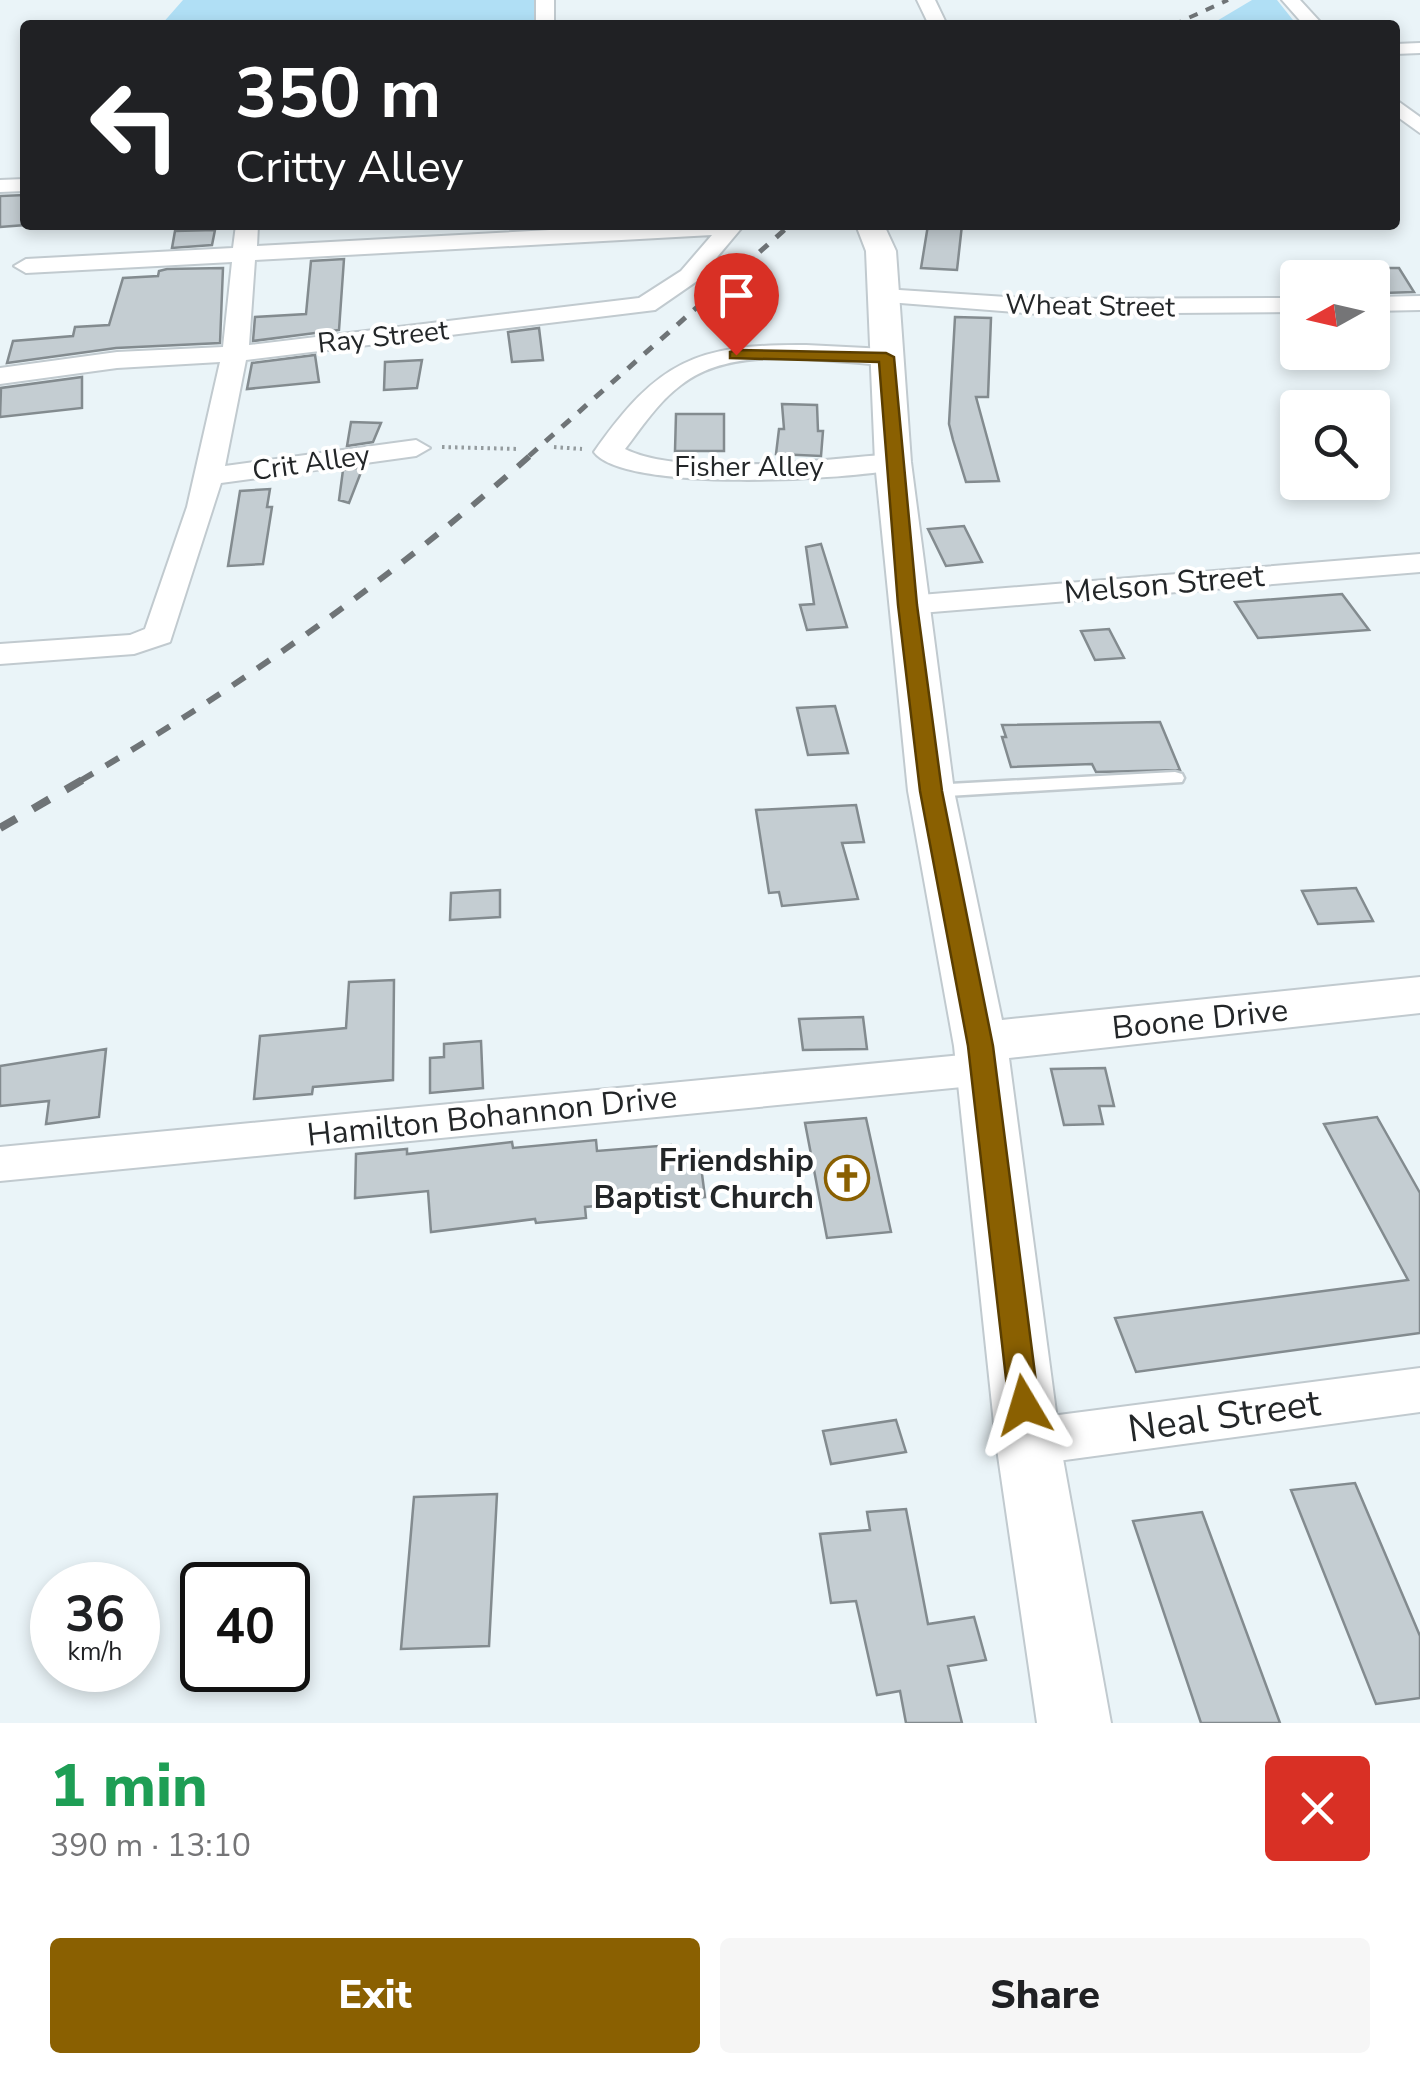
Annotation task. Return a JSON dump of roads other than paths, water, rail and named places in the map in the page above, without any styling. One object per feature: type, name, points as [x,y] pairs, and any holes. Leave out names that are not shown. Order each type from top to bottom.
[{"type":"street","points":[[1291,0],[1309,20]]},
{"type":"street","points":[[1400,110],[1420,127]]},
{"type":"street","points":[[0,654],[119,646],[159,635],[202,507],[234,354],[246,230]]},
{"type":"street","points":[[26,266],[661,230]]},
{"type":"street","name":"Ray Street","points":[[0,376],[117,360],[234,354],[646,306],[689,276],[728,230]]},
{"type":"street","points":[[872,230],[880,251],[893,462],[931,791],[982,1055],[1028,1442],[1074,1723]]},
{"type":"street","name":"Wheat Street","points":[[884,296],[949,303],[1105,309],[1280,306]]},
{"type":"street","points":[[1390,304],[1420,303]]},
{"type":"street","name":"Fisher Alley","points":[[886,357],[736,355],[710,360],[677,374],[608,452],[629,464],[695,469],[813,469],[893,462]]},
{"type":"street","name":"Crit Alley","points":[[206,477],[416,448]]},
{"type":"street","name":"Melson Street","points":[[908,605],[1414,572]]},
{"type":"street","name":"Boone Drive","points":[[982,1055],[1420,996]]},
{"type":"street","name":"Hamilton Bohannon Drive","points":[[0,1164],[982,1055]]},
{"type":"street","name":"Neal Street","points":[[1028,1442],[1420,1390]]},
{"type":"lane","points":[[931,791],[1175,778]]},
{"type":"railway","points":[[1184,20],[1228,0]]},
{"type":"railway","points":[[529,456],[784,230]]},
{"type":"railway","points":[[80,781],[314,629],[425,544],[532,454]]},
{"type":"railway","points":[[0,828],[84,779]]},
{"type":"place","name":"Friendship Baptist Church","points":[[847,1178]]}]
